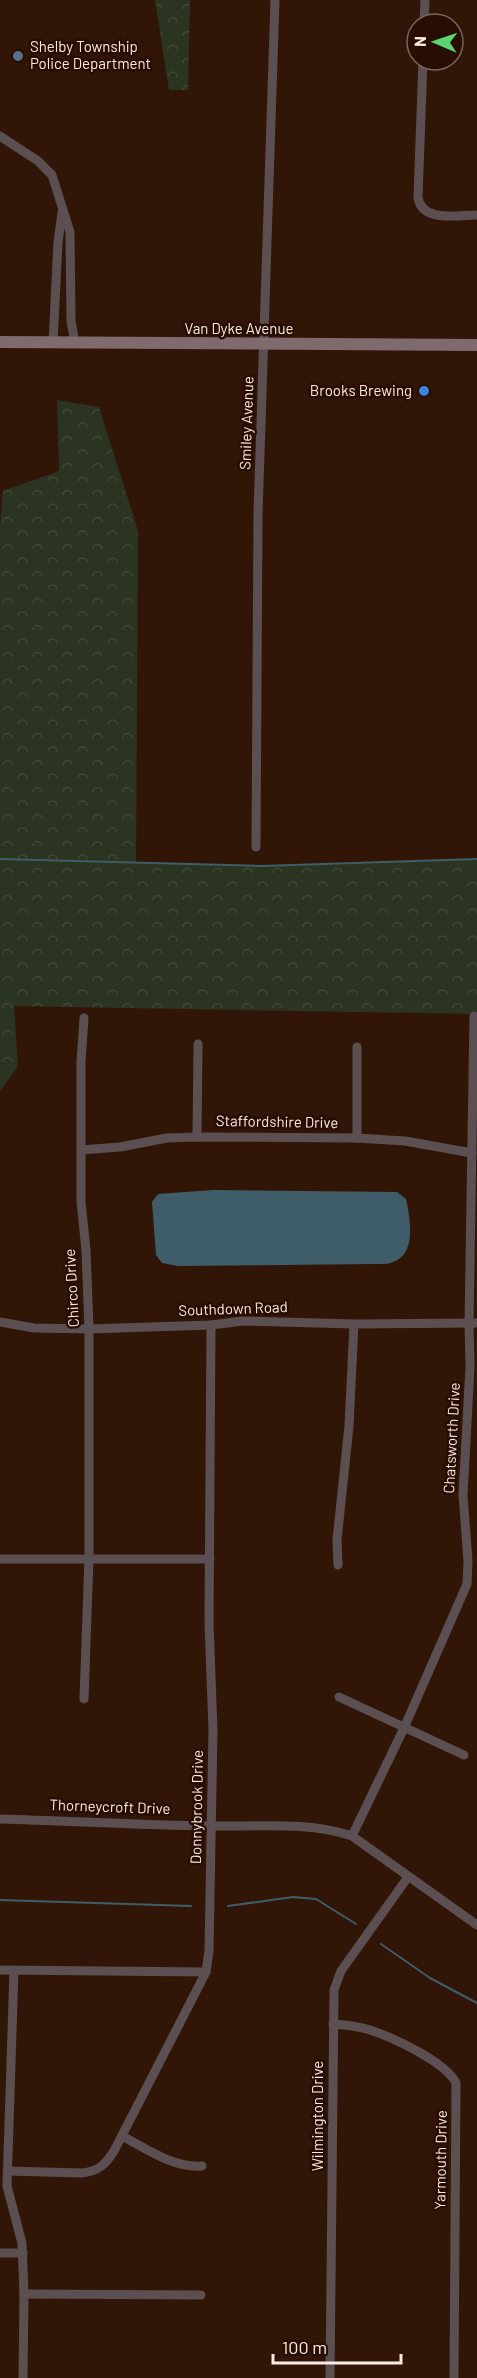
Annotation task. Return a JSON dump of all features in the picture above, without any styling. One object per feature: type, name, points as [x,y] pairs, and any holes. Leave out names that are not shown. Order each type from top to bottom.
[{"type":"main road","name":"Van Dyke Avenue","points":[[0,342],[477,345]]},
{"type":"street","name":"Smiley Avenue","points":[[256,847],[258,514],[275,0]]},
{"type":"street","points":[[423,72],[418,197],[422,209],[437,215],[477,215]]},
{"type":"street","points":[[0,136],[38,161],[52,175],[70,232],[71,321],[75,343]]},
{"type":"street","points":[[52,343],[58,242],[63,210]]},
{"type":"street","name":"Chatsworth Drive","points":[[352,1836],[404,1728],[466,1584],[468,1572],[463,1495],[473,1324],[474,1016]]},
{"type":"street","name":"Chirco Drive","points":[[84,1018],[81,1202],[86,1250],[89,1329],[89,1558],[84,1699]]},
{"type":"street","points":[[197,1137],[198,1044]]},
{"type":"street","points":[[357,1047],[357,1138]]},
{"type":"street","name":"Staffordshire Drive","points":[[81,1150],[120,1147],[167,1138],[357,1138],[405,1141],[472,1153]]},
{"type":"street","name":"Southdown Road","points":[[0,1322],[26,1328],[89,1329],[211,1325],[243,1321],[473,1324]]},
{"type":"street","points":[[338,1564],[337,1540],[350,1426],[354,1324]]},
{"type":"street","name":"Donnybrook Drive","points":[[7,2171],[94,2172],[107,2162],[206,1972],[209,1951],[212,1826],[213,1684],[209,1623],[211,1325]]},
{"type":"street","points":[[0,1559],[210,1559]]},
{"type":"street","points":[[339,1697],[464,1755]]},
{"type":"street","name":"Thorneycroft Drive","points":[[0,1819],[212,1826],[310,1826],[352,1836],[477,1925]]},
{"type":"street","name":"Wilmington Drive","points":[[330,2378],[334,1990],[341,1971],[408,1877]]},
{"type":"street","points":[[0,1970],[206,1972]]},
{"type":"street","points":[[14,1970],[7,2171],[9,2199],[21,2234],[23,2253],[23,2378]]},
{"type":"street","name":"Yarmouth Drive","points":[[333,2024],[368,2029],[392,2038],[443,2067],[456,2083],[454,2378]]},
{"type":"street","points":[[122,2136],[173,2162],[202,2166]]},
{"type":"street","points":[[0,2253],[23,2253]]},
{"type":"street","points":[[24,2294],[201,2295]]},
{"type":"green space","points":[[155,0],[190,0],[188,90],[169,90]]},
{"type":"green space","points":[[57,400],[99,407],[138,531],[136,863],[261,866],[477,859],[477,1014],[14,1006],[18,1066],[0,1091],[0,528],[3,491],[59,471]]},
{"type":"water","points":[[213,1190],[397,1192],[406,1199],[410,1225],[409,1244],[401,1258],[386,1264],[178,1266],[162,1263],[156,1255],[152,1202],[158,1194]]},
{"type":"waterway","points":[[0,859],[261,866],[477,859]]},
{"type":"waterway","points":[[228,1906],[293,1897],[316,1899],[356,1924]]},
{"type":"waterway","points":[[0,1900],[191,1906]]},
{"type":"waterway","points":[[381,1944],[430,1978],[477,2003]]},
{"type":"place","name":"Shelby Township Police Department","points":[[18,56]]},
{"type":"place","name":"Brooks Brewing","points":[[424,391]]}]
